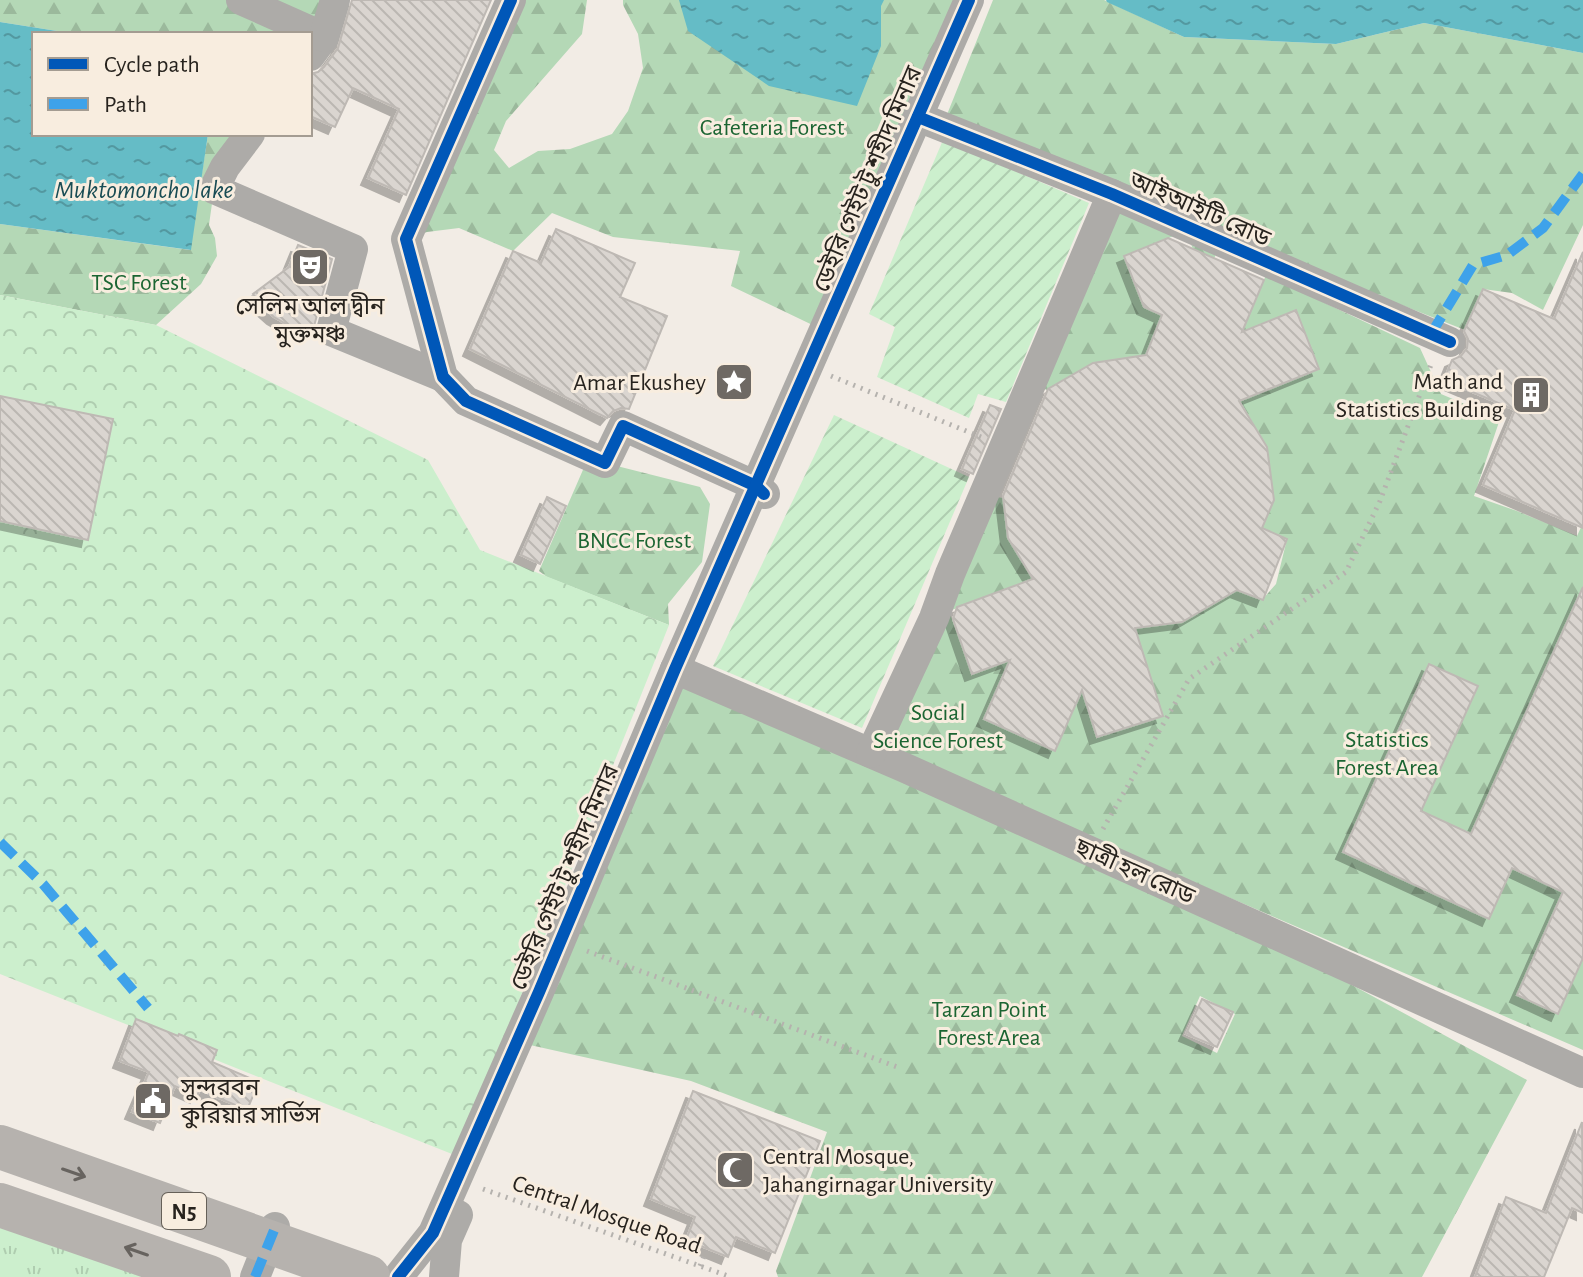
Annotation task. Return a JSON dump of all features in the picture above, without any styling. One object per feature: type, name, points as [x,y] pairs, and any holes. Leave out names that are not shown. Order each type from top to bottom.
[{"type":"highway","name":"N5","points":[[0,1147],[267,1247],[368,1277]]},
{"type":"highway","name":"N5","points":[[0,1205],[209,1277]]},
{"type":"street","points":[[241,0],[294,32]]},
{"type":"street","points":[[317,46],[335,0]]},
{"type":"street","points":[[443,377],[406,239],[511,0]]},
{"type":"street","name":"ডেইরি গেইট টু শহীদ মিনার","points":[[398,1277],[433,1233],[812,373],[878,242],[969,0]]},
{"type":"street","points":[[923,119],[979,0]]},
{"type":"street","name":"আইআইটি রোড","points":[[923,119],[1112,194],[1446,340]]},
{"type":"street","points":[[248,136],[225,167],[214,189],[353,249],[331,331],[443,377],[466,401],[605,463],[623,426],[761,490]]},
{"type":"street","points":[[871,753],[934,618],[1112,194]]},
{"type":"street","points":[[444,1277],[447,1240],[571,945],[680,671]]},
{"type":"street","name":"ছাত্রী হল রোড","points":[[680,671],[871,753],[1583,1073]]},
{"type":"path","points":[[1090,851],[1189,679],[1346,572],[1380,501],[1446,340]]},
{"type":"path","points":[[812,373],[1006,447]]},
{"type":"path","points":[[571,945],[900,1068]]},
{"type":"path","points":[[700,1266],[706,1251]]},
{"type":"green space","points":[[0,0],[340,0],[312,32],[63,32],[0,22]]},
{"type":"green space","name":"Cafeteria Forest","points":[[516,0],[587,0],[582,34],[506,121],[494,150],[509,168],[538,151],[570,149],[612,134],[628,111],[643,68],[638,34],[623,0],[969,0],[825,331],[731,286],[740,251],[613,237],[552,213],[513,251],[459,228],[427,232],[406,239]]},
{"type":"green space","points":[[993,0],[1104,0],[1184,37],[1336,44],[1424,23],[1583,53],[1583,225],[1543,310],[1512,293],[1483,289],[1465,330],[946,117]]},
{"type":"green space","name":"TSC Forest","points":[[208,136],[249,136],[214,189],[209,225],[215,238],[217,256],[201,284],[156,325],[0,295],[0,224],[190,250]]},
{"type":"green space","points":[[943,140],[1089,203],[1006,402],[978,394],[969,418],[877,377],[895,327],[869,314]]},
{"type":"green space","points":[[1116,196],[1221,242],[1205,280],[1186,231],[1124,256],[1144,307],[1162,315],[1146,356],[1093,363],[1047,390],[1033,384]]},
{"type":"green space","name":"Statistics Forest Area","points":[[1266,275],[1420,348],[1441,394],[1500,419],[1474,496],[1577,536],[1583,523],[1583,1050],[1121,851],[876,750],[989,496],[1003,498],[1009,538],[1035,584],[1000,592],[949,611],[972,674],[1010,660],[984,719],[1055,751],[1082,690],[1097,737],[1163,716],[1129,629],[1182,622],[1235,587],[1262,600],[1276,584],[1287,539],[1262,528],[1274,500],[1267,447],[1240,401],[1296,311],[1242,332]]},
{"type":"green space","points":[[0,295],[156,325],[428,460],[480,550],[669,625],[457,1156],[0,974]]},
{"type":"green space","points":[[834,415],[969,477],[862,728],[713,666]]},
{"type":"green space","name":"BNCC Forest","points":[[589,456],[605,463],[700,487],[710,504],[702,562],[668,604],[669,625],[547,577],[539,571]]},
{"type":"green space","name":"Tarzan Point Forest Area","points":[[686,674],[1269,940],[1527,1080],[1422,1277],[778,1277],[776,1271],[827,1132],[691,1081],[530,1045]],"holes":[[[1200,996],[1235,1014],[1217,1053],[1182,1036]]]},
{"type":"green space","points":[[0,1211],[192,1277],[0,1277]]},
{"type":"water","points":[[679,0],[884,0],[881,6],[881,46],[857,106],[769,86],[688,31]]},
{"type":"water","points":[[1106,0],[1583,0],[1583,53],[1424,23],[1336,44],[1184,37]]},
{"type":"water","name":"Muktomoncho lake","points":[[0,22],[63,32],[32,32],[32,136],[208,136],[191,250],[0,224]]},
{"type":"building","points":[[352,0],[491,0],[406,195],[368,178],[399,109],[353,88],[335,127],[312,117],[312,74],[324,67],[338,48]]},
{"type":"building","points":[[556,229],[635,263],[620,297],[667,316],[629,409],[613,411],[607,418],[470,349],[513,251],[541,263]]},
{"type":"building","points":[[1168,238],[1264,280],[1242,332],[1296,310],[1319,369],[1239,401],[1267,447],[1274,500],[1262,528],[1287,539],[1263,600],[1237,590],[1182,622],[1135,628],[1163,716],[1097,737],[1082,690],[1055,751],[984,719],[1010,660],[972,674],[953,619],[957,607],[1033,579],[1008,538],[1003,496],[1048,389],[1093,363],[1146,355],[1162,315],[1144,307],[1124,256]]},
{"type":"building","points":[[298,245],[332,259],[313,330],[309,331],[295,329],[274,317],[253,294],[289,267]]},
{"type":"building","name":"Math and Statistics Building","points":[[1583,252],[1583,528],[1483,485],[1515,410],[1444,380],[1452,360],[1461,356],[1467,348],[1468,339],[1464,331],[1483,289],[1554,319]]},
{"type":"building","points":[[0,396],[113,419],[88,540],[0,521]]},
{"type":"building","points":[[990,405],[1001,409],[973,474],[962,469]]},
{"type":"building","points":[[547,497],[566,506],[540,564],[521,555]]},
{"type":"building","points":[[1583,587],[1583,958],[1558,1014],[1517,995],[1563,892],[1512,868],[1489,919],[1343,852],[1429,664],[1478,686],[1421,811],[1471,834]]},
{"type":"building","points":[[1202,999],[1233,1012],[1217,1047],[1186,1034]]},
{"type":"building","points":[[136,1019],[217,1050],[212,1062],[259,1082],[247,1110],[200,1090],[197,1096],[175,1086],[160,1123],[132,1112],[149,1072],[120,1061]]},
{"type":"building","name":"Central Mosque, Jahangirnagar University","points":[[693,1091],[820,1141],[775,1253],[736,1237],[728,1257],[686,1240],[695,1217],[651,1199]]},
{"type":"building","points":[[1582,1122],[1583,1213],[1572,1208],[1544,1277],[1475,1277],[1506,1197],[1546,1213]]},
{"type":"marked path","points":[[1431,334],[1473,265],[1507,255],[1543,228],[1583,174]]},
{"type":"marked path","points":[[0,842],[43,884],[148,1008]]},
{"type":"marked path","points":[[255,1277],[277,1223]]},
{"type":"cycle path","points":[[511,0],[406,239],[443,377],[466,401],[605,463],[623,426],[756,486],[764,494]]},
{"type":"cycle path","points":[[398,1277],[433,1233],[675,669],[969,0]]},
{"type":"cycle path","points":[[918,117],[1112,194],[1450,342]]},
{"type":"place","name":"সেলিম আল দ্বীন মুক্তমঞ্চ","points":[[310,267]]},
{"type":"place","name":"Amar Ekushey","points":[[734,382]]},
{"type":"place","name":"Math and Statistics Building","points":[[1531,395]]},
{"type":"place","name":"সুন্দরবন কুরিয়ার সার্ভিস","points":[[153,1101]]},
{"type":"place","name":"Central Mosque, Jahangirnagar University","points":[[735,1170]]},
{"type":"park label","name":"Social Science Forest","points":[[938,726]]}]
